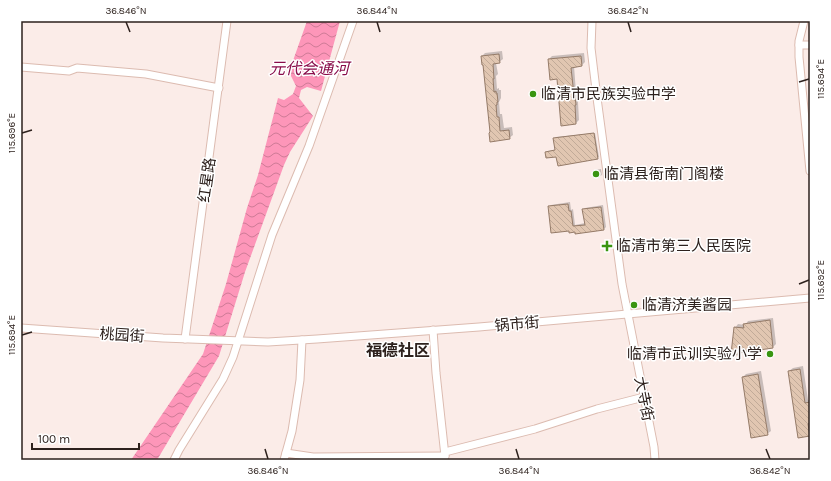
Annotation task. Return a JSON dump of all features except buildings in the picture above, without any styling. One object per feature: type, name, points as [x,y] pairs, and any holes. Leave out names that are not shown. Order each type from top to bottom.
[{"type":"street","name":"红星路","points":[[185,339],[227,21]]},
{"type":"street","points":[[174,460],[222,379],[233,357],[272,235],[309,146],[353,21]]},
{"type":"street","name":"大寺街","points":[[592,21],[591,48],[622,284],[655,460]]},
{"type":"street","points":[[804,21],[799,45],[799,57],[810,171]]},
{"type":"street","points":[[799,45],[810,46]]},
{"type":"street","points":[[21,67],[69,71],[77,68],[146,74],[219,88]]},
{"type":"street","name":"锅市街","points":[[224,340],[268,342],[302,340],[628,315],[810,298]]},
{"type":"street","name":"桃园街","points":[[21,328],[185,339],[224,340]]},
{"type":"street","points":[[433,330],[445,456]]},
{"type":"street","points":[[302,340],[300,380],[292,431],[285,456],[445,456],[597,409],[644,397]]},
{"type":"water","name":"元代会通河","points":[[307,21],[340,21],[321,91],[307,87],[301,90],[299,98],[313,116],[290,152],[284,165],[245,272],[219,356],[157,460],[131,460],[203,354],[226,284],[247,208],[258,175],[278,98],[284,100],[293,94],[296,86],[289,72]]},
{"type":"place","name":"临清市民族实验中学","points":[[533,94]]},
{"type":"place","name":"临清县衙南门阁楼","points":[[596,174]]},
{"type":"place","name":"临清市第三人民医院","points":[[607,246]]},
{"type":"place","name":"临清济美酱园","points":[[634,305]]},
{"type":"place","name":"临清市武训实验小学","points":[[770,354]]},
{"type":"district","name":"福德社区","points":[[398,350]]}]
